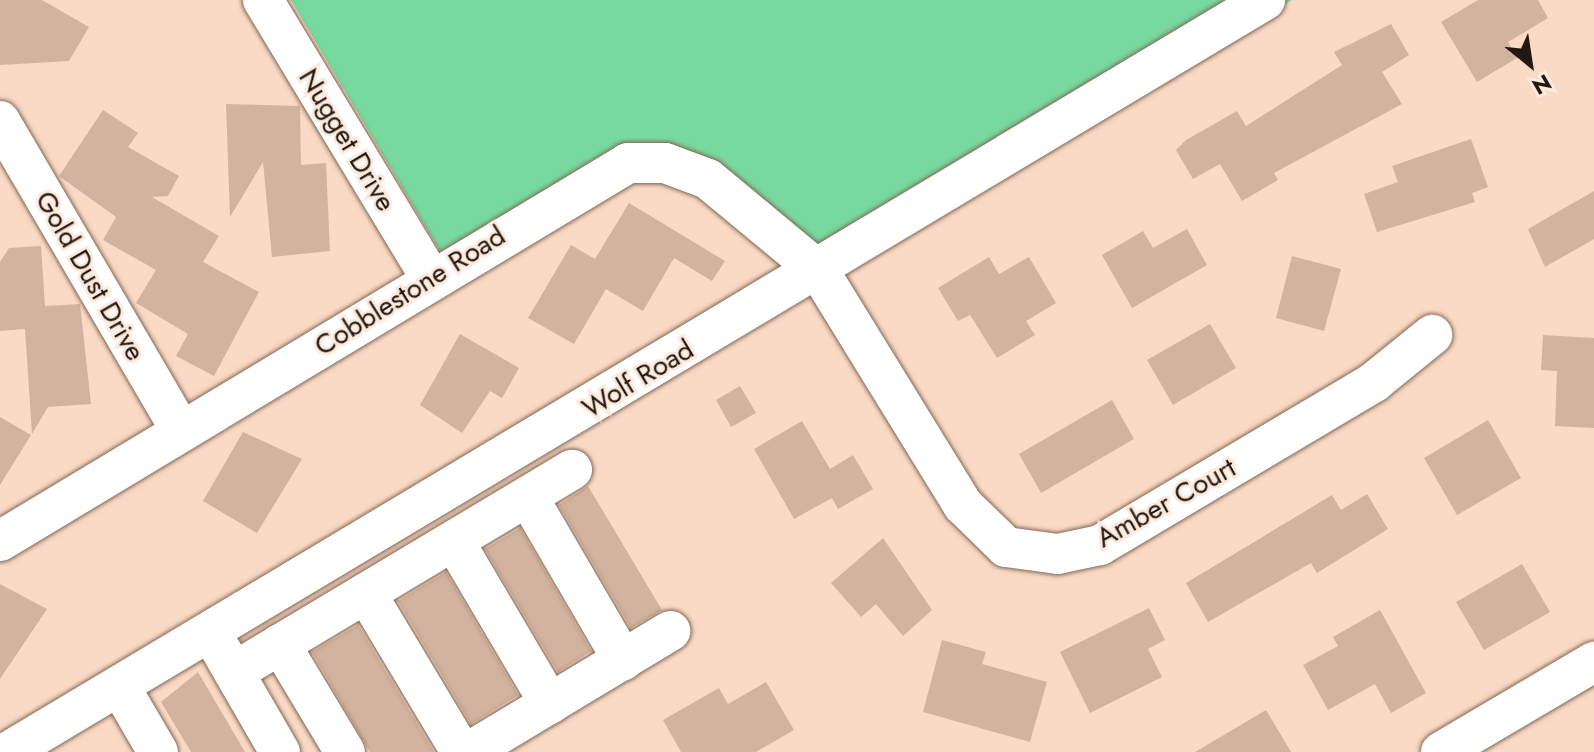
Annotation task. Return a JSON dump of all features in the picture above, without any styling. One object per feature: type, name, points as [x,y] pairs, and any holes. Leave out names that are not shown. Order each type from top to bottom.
[{"type":"street","name":"Nugget Drive","points":[[263,0],[431,279]]},
{"type":"street","name":"Wolf Road","points":[[18,750],[1265,0]]},
{"type":"street","name":"Gold Dust Drive","points":[[0,121],[181,431]]},
{"type":"street","name":"Cobblestone Road","points":[[0,541],[589,181],[640,163],[665,163],[708,179],[819,271]]},
{"type":"street","name":"Amber Court","points":[[819,271],[963,505],[1006,547],[1058,554],[1100,545],[1374,382],[1432,335]]},
{"type":"street","points":[[234,672],[572,470]]},
{"type":"street","points":[[528,497],[623,660]]},
{"type":"street","points":[[454,541],[550,704]]},
{"type":"street","points":[[366,593],[461,752]]},
{"type":"street","points":[[469,752],[670,631]]},
{"type":"street","points":[[211,633],[280,752]]},
{"type":"street","points":[[280,644],[345,752]]},
{"type":"street","points":[[1441,752],[1594,662]]},
{"type":"street","points":[[120,687],[158,752]]},
{"type":"green space","points":[[291,0],[1292,0],[819,271],[708,179],[628,163],[440,251]]},
{"type":"building","points":[[0,0],[42,0],[89,27],[69,61],[0,65]]},
{"type":"building","points":[[1478,0],[1538,0],[1548,18],[1508,42],[1517,58],[1477,82],[1441,22]]},
{"type":"building","points":[[1391,24],[1409,55],[1382,72],[1402,104],[1274,173],[1278,180],[1242,201],[1220,164],[1193,179],[1176,150],[1186,140],[1237,111],[1246,126],[1342,65],[1334,52]]},
{"type":"building","points":[[226,104],[300,106],[301,165],[326,163],[330,251],[272,257],[263,162],[230,217]]},
{"type":"building","points":[[103,110],[138,133],[128,147],[179,176],[168,196],[152,197],[219,236],[203,262],[259,292],[214,376],[176,356],[188,334],[136,303],[156,270],[103,240],[116,217],[59,176]]},
{"type":"building","points":[[1471,139],[1488,187],[1472,193],[1475,202],[1377,232],[1364,194],[1398,182],[1392,166]]},
{"type":"building","points":[[1594,191],[1594,239],[1545,267],[1528,229]]},
{"type":"building","points":[[629,203],[725,261],[712,281],[674,258],[643,311],[606,289],[574,344],[528,318],[571,245],[595,259]]},
{"type":"building","points":[[1187,229],[1207,265],[1132,308],[1102,255],[1143,231],[1153,248]]},
{"type":"building","points":[[41,246],[45,306],[80,304],[91,404],[48,407],[32,434],[25,329],[0,331],[0,262],[9,248]]},
{"type":"building","points":[[1292,256],[1341,269],[1324,331],[1276,318]]},
{"type":"building","points":[[989,257],[999,274],[1029,257],[1056,303],[1026,321],[1035,335],[997,358],[970,315],[958,321],[938,288]]},
{"type":"building","points":[[1210,324],[1236,368],[1173,405],[1147,360]]},
{"type":"building","points":[[460,334],[519,368],[502,398],[490,391],[462,433],[420,405]]},
{"type":"building","points":[[1543,335],[1594,338],[1594,428],[1555,426],[1557,371],[1541,370]]},
{"type":"building","points":[[740,386],[756,413],[731,427],[716,400]]},
{"type":"building","points":[[1112,400],[1134,439],[1041,493],[1019,454]]},
{"type":"building","points":[[0,417],[31,435],[0,485]]},
{"type":"building","points":[[1488,420],[1521,478],[1457,515],[1424,458]]},
{"type":"building","points":[[802,421],[830,469],[853,455],[873,489],[838,509],[832,498],[794,519],[754,449]]},
{"type":"building","points":[[243,432],[302,459],[257,533],[203,501]]},
{"type":"building","points":[[588,486],[662,610],[631,628],[559,505]]},
{"type":"building","points":[[1367,494],[1388,529],[1317,573],[1311,563],[1208,622],[1186,583],[1332,495],[1341,510]]},
{"type":"building","points":[[520,528],[591,651],[558,672],[485,549]]},
{"type":"building","points":[[883,538],[932,610],[903,636],[876,604],[861,617],[831,583]]},
{"type":"building","points":[[1522,564],[1550,612],[1484,650],[1456,602]]},
{"type":"building","points":[[446,572],[518,695],[471,724],[398,601]]},
{"type":"building","points":[[0,584],[47,609],[0,679]]},
{"type":"building","points":[[1149,608],[1165,640],[1148,649],[1162,677],[1090,713],[1060,652]]},
{"type":"building","points":[[1380,610],[1426,693],[1391,713],[1375,684],[1328,710],[1303,665],[1338,646],[1333,637]]},
{"type":"building","points":[[358,625],[434,752],[370,752],[312,652]]},
{"type":"building","points":[[942,640],[986,652],[982,664],[1047,682],[1030,742],[923,712]]},
{"type":"building","points":[[198,672],[245,752],[191,752],[161,702]]},
{"type":"building","points":[[766,682],[794,730],[756,752],[681,752],[663,720],[719,688],[728,704]]},
{"type":"building","points":[[1266,710],[1291,752],[1195,752]]}]
